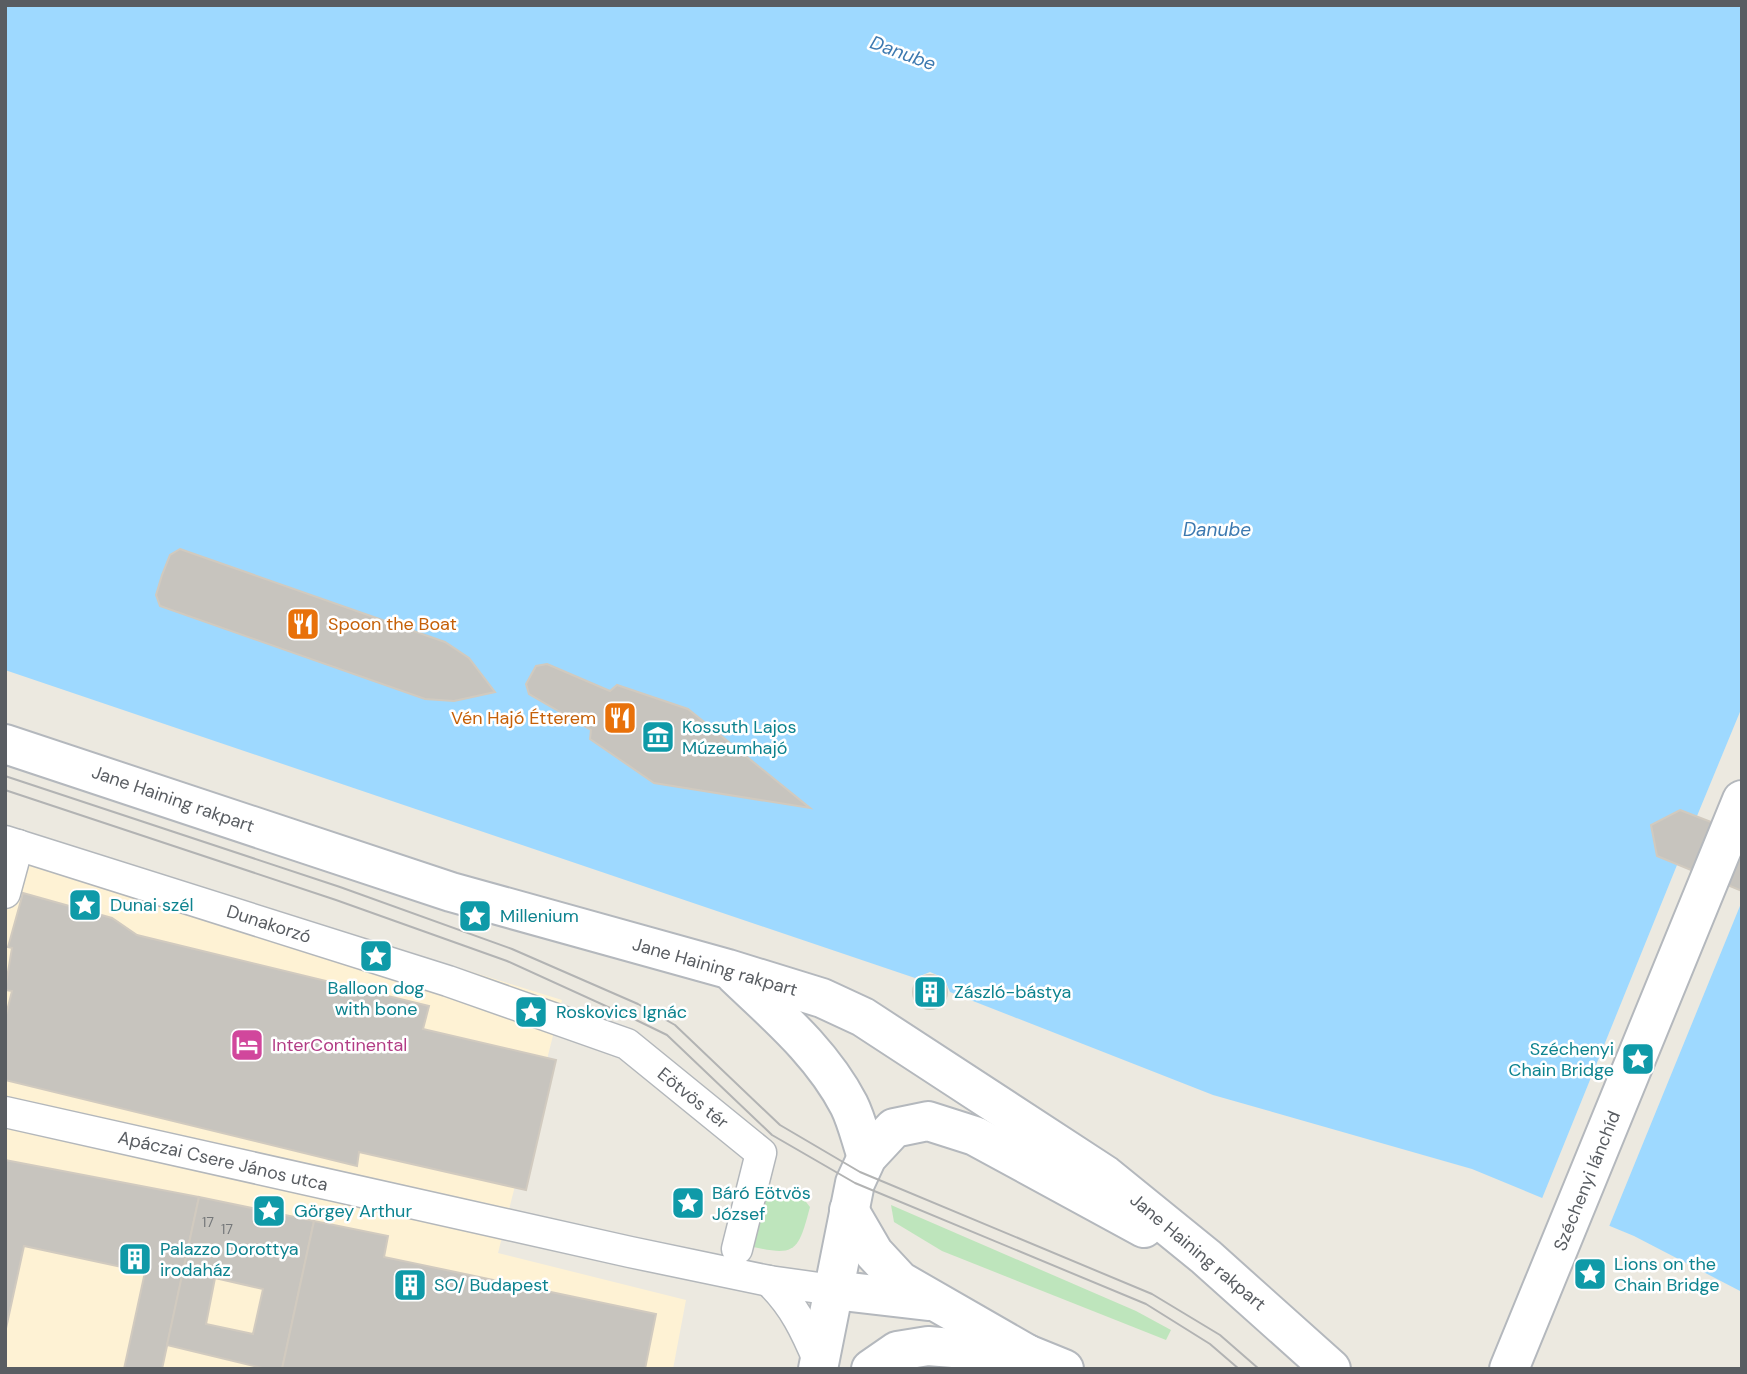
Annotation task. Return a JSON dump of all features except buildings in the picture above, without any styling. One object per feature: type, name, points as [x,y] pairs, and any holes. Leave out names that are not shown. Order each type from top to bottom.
[{"type":"main road","name":"Jane Haining rakpart","points":[[5,744],[450,892],[728,969],[822,998],[863,1017],[1105,1175],[1206,1257],[1331,1369]]},
{"type":"main road","name":"Széchenyi lánchíd","points":[[1510,1368],[1742,800]]},
{"type":"main road","points":[[728,969],[811,1049],[833,1077],[850,1108],[867,1157]]},
{"type":"main road","points":[[818,1365],[849,1210],[867,1157],[894,1128],[928,1121],[975,1136],[1140,1226],[1206,1257]]},
{"type":"main road","points":[[849,1210],[881,1263],[900,1281],[1027,1354],[1064,1369]]},
{"type":"main road","points":[[833,1290],[937,1303]]},
{"type":"main road","points":[[871,1369],[897,1351],[928,1346],[1027,1354]]},
{"type":"street","name":"Dunakorzó","points":[[10,863],[449,981],[531,1012]]},
{"type":"street","name":"Eötvös tér","points":[[531,1012],[627,1044],[761,1153],[737,1249]]},
{"type":"street","name":"Apáczai Csere János utca","points":[[5,1112],[769,1281]]},
{"type":"street","points":[[769,1281],[833,1290]]},
{"type":"street","points":[[769,1281],[787,1298],[802,1323],[818,1365]]},
{"type":"shaded area","points":[[5,827],[562,1000],[498,1253],[686,1300],[673,1369],[5,1369]]},
{"type":"green space","points":[[764,1185],[799,1193],[810,1207],[802,1234],[793,1248],[777,1251],[749,1246]]},
{"type":"green space","points":[[891,1205],[1136,1311],[1171,1330],[1166,1340],[942,1251],[894,1222]]},
{"type":"water","name":"Danube","points":[[5,5],[1742,5],[1742,1292],[1634,1236],[1472,1169],[1213,1095],[950,992],[944,978],[930,972],[915,978],[5,670]]},
{"type":"pier","name":"Széchenyi Chain Bridge","points":[[1742,707],[1742,901],[1608,1229],[1541,1201],[1677,865],[1657,856],[1651,825],[1680,810],[1697,816]]},
{"type":"tram line","points":[[5,776],[340,887],[512,949],[638,1004],[675,1025],[780,1125],[860,1172],[1152,1294],[1220,1335],[1259,1369]]},
{"type":"tram line","points":[[5,790],[336,900],[507,961],[632,1018],[667,1035],[772,1135],[855,1183],[1146,1304],[1210,1344],[1239,1369]]},
{"type":"place","name":"Spoon the Boat","points":[[303,624]]},
{"type":"place","name":"Vén Hajó Étterem","points":[[620,718]]},
{"type":"place","name":"Kossuth Lajos Múzeumhajó","points":[[658,737]]},
{"type":"place","name":"Dunai szél","points":[[85,905]]},
{"type":"place","name":"Millenium","points":[[475,916]]},
{"type":"place","name":"Balloon dog with bone","points":[[376,956]]},
{"type":"place","name":"Zászló-bástya","points":[[930,992]]},
{"type":"place","name":"Roskovics Ignác","points":[[531,1012]]},
{"type":"place","name":"InterContinental","points":[[247,1045]]},
{"type":"place","name":"Széchenyi Chain Bridge","points":[[1638,1059]]},
{"type":"place","name":"Báró Eötvös József","points":[[688,1203]]},
{"type":"place","name":"Görgey Arthur","points":[[269,1211]]},
{"type":"place","name":"Palazzo Dorottya irodaház","points":[[135,1259]]},
{"type":"place","name":"Lions on the Chain Bridge","points":[[1590,1274]]},
{"type":"place","name":"SO/ Budapest","points":[[410,1285]]}]
